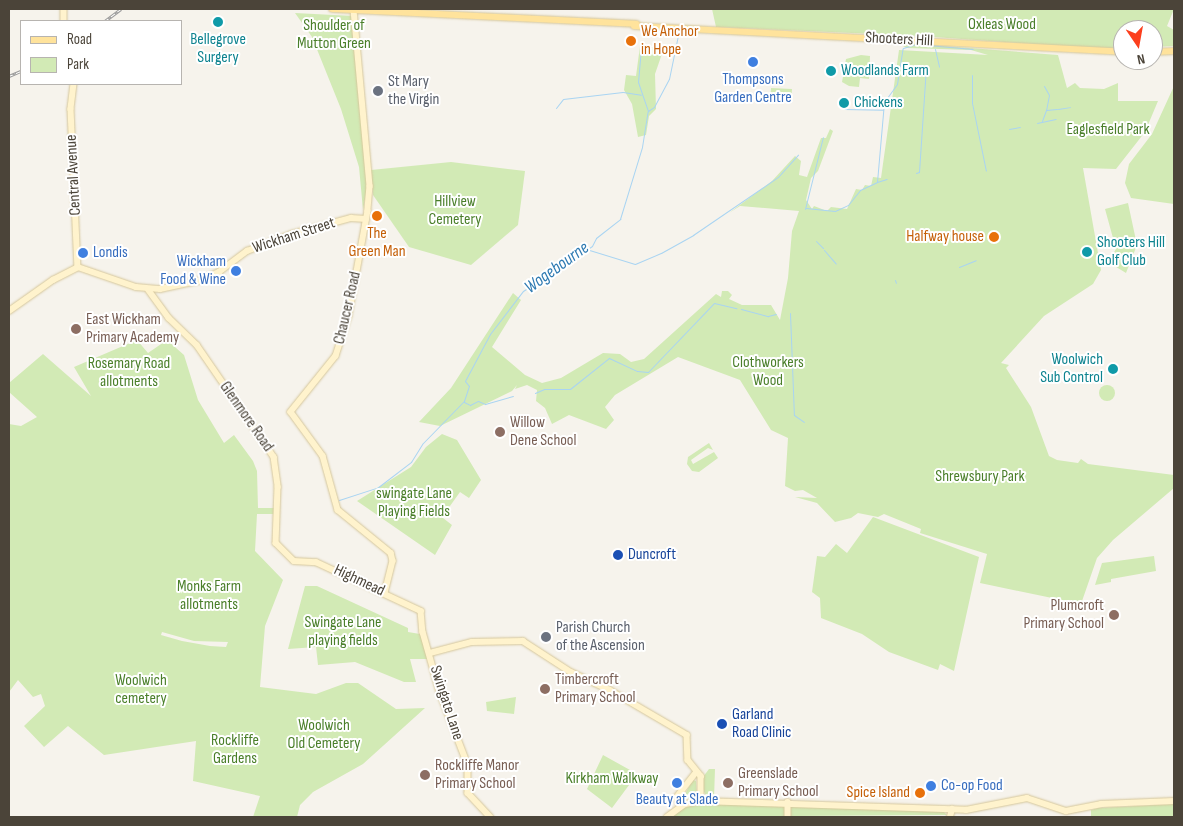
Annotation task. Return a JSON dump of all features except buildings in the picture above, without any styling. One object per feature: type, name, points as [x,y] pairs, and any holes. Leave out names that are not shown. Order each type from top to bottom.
[{"type":"main road","name":"Shooters Hill","points":[[332,9],[1113,51]]},
{"type":"street","points":[[354,10],[370,186],[366,219]]},
{"type":"street","name":"Central Avenue","points":[[74,85],[71,109],[78,267]]},
{"type":"street","name":"Wickham Street","points":[[78,267],[148,289],[199,281],[219,272],[247,251],[292,234],[351,218],[366,219]]},
{"type":"street","name":"Chaucer Road","points":[[366,219],[349,316],[336,356],[291,412],[323,456],[330,475],[333,498],[344,518],[391,553],[392,561],[385,593]]},
{"type":"street","points":[[9,311],[53,280],[78,267]]},
{"type":"street","name":"Glenmore Road","points":[[148,289],[169,318],[197,345],[274,458],[278,487],[276,543],[294,562]]},
{"type":"street","name":"Highmead","points":[[294,562],[316,562],[421,611]]},
{"type":"street","name":"Swingate Lane","points":[[421,611],[423,632],[445,708],[468,765],[468,793],[490,817]]},
{"type":"street","points":[[430,653],[472,642],[518,640],[531,645],[571,672],[610,690],[688,735],[688,760],[699,774],[701,801]]},
{"type":"street","points":[[681,806],[676,798],[699,774]]},
{"type":"street","points":[[667,817],[681,806],[701,801],[980,809],[1028,798],[1066,811],[1101,804],[1174,801]]},
{"type":"street","points":[[788,802],[788,817]]},
{"type":"street","points":[[950,817],[952,809]]},
{"type":"green space","name":"Oxleas Wood","points":[[712,9],[1174,9],[1167,26],[1174,30],[1174,46],[1163,47],[1163,20],[1113,20],[1113,48],[1103,49],[920,36],[716,27]]},
{"type":"green space","name":"Shoulder of Mutton Green","points":[[295,13],[353,16],[367,188],[363,210],[359,167],[341,109],[312,37]]},
{"type":"green space","points":[[905,43],[1058,55],[1067,88],[1075,83],[1080,88],[1104,89],[1118,83],[1118,101],[1158,101],[1145,132],[1116,169],[1083,168],[1101,270],[1093,284],[1044,316],[1001,363],[1009,365],[1006,368],[1031,407],[1049,456],[1057,460],[1078,463],[1081,459],[1088,464],[1174,475],[1174,488],[1113,540],[1097,558],[1081,604],[980,583],[987,554],[920,533],[921,529],[884,514],[878,517],[858,513],[851,518],[835,522],[817,503],[795,497],[817,498],[803,490],[795,491],[785,486],[788,438],[771,430],[740,380],[678,357],[615,395],[605,407],[614,420],[606,429],[569,415],[552,424],[545,408],[536,401],[537,390],[527,385],[515,389],[517,385],[512,391],[440,426],[419,422],[451,388],[513,293],[521,300],[492,347],[525,375],[542,383],[561,378],[603,353],[620,354],[631,362],[644,359],[716,294],[721,297],[722,291],[728,291],[732,295],[729,299],[742,305],[771,305],[780,320],[788,278],[792,231],[799,211],[740,206],[729,213],[772,181],[795,156],[801,161],[799,175],[807,177],[821,138],[826,138],[830,129],[833,131],[818,171],[811,178],[806,200],[812,209],[814,206],[827,211],[831,207],[847,209],[856,189],[862,190],[865,185],[871,186],[873,177],[881,178],[899,50],[988,55],[971,50],[907,48],[903,46]]},
{"type":"green space","points":[[640,46],[664,48],[655,74],[656,109],[649,116],[646,135],[638,137],[632,104],[624,90],[626,75],[636,76]]},
{"type":"green space","points":[[861,55],[870,56],[869,79],[860,78],[859,87],[849,86],[842,82],[846,59]]},
{"type":"green space","name":"Eaglesfield Park","points":[[1174,86],[1174,204],[1131,198],[1125,183],[1129,164],[1152,134]]},
{"type":"green space","points":[[771,88],[792,89],[791,100],[770,99]]},
{"type":"green space","name":"Hillview Cemetery","points":[[451,162],[525,171],[518,225],[471,265],[409,247],[373,195],[371,170]]},
{"type":"green space","points":[[1128,203],[1137,245],[1126,273],[1108,262],[1116,249],[1105,209]]},
{"type":"green space","points":[[137,340],[148,353],[167,340],[184,355],[198,400],[224,443],[234,435],[253,461],[257,471],[258,508],[274,508],[274,514],[257,514],[255,551],[283,580],[265,626],[260,687],[316,694],[346,683],[358,683],[396,709],[425,708],[363,764],[313,792],[300,805],[297,817],[253,817],[260,796],[193,781],[196,741],[104,755],[68,726],[44,747],[24,726],[45,706],[41,694],[33,697],[18,680],[9,692],[9,424],[21,426],[37,417],[9,392],[9,383],[43,354],[91,396],[74,367]],"holes":[[[162,632],[194,641],[228,642],[226,647],[210,646],[161,635]]]},
{"type":"green space","points":[[1107,385],[1113,387],[1115,393],[1113,399],[1107,401],[1101,399],[1099,393],[1101,387]]},
{"type":"green space","name":"swingate Lane Playing Fields","points":[[442,434],[457,440],[481,480],[469,498],[460,492],[445,513],[443,518],[452,525],[435,555],[357,501],[411,467],[426,447]]},
{"type":"green space","points":[[709,443],[713,450],[708,448],[691,460],[693,464],[714,452],[718,458],[699,472],[692,471],[687,464],[688,457]]},
{"type":"green space","points":[[873,517],[979,557],[954,671],[940,664],[938,670],[889,652],[862,634],[821,618],[820,598],[812,592],[817,556],[825,557],[836,544],[847,553]]},
{"type":"green space","points":[[1154,556],[1156,571],[1111,579],[1111,582],[1095,585],[1102,563]]},
{"type":"green space","name":"Swingate Lane playing fields","points":[[305,586],[317,586],[408,628],[408,632],[420,634],[429,659],[410,659],[416,682],[404,682],[355,662],[318,665],[316,647],[288,649]]},
{"type":"green space","points":[[516,697],[514,714],[487,711],[486,702]]},
{"type":"green space","name":"Kirkham Walkway","points":[[603,755],[630,770],[628,773],[635,777],[612,808],[587,789]]},
{"type":"green space","points":[[709,769],[715,769],[714,798],[705,794],[703,789],[703,777]]},
{"type":"green space","points":[[693,780],[696,781],[697,797],[682,799]]},
{"type":"green space","points":[[701,804],[943,811],[947,815],[672,817],[683,808]]},
{"type":"green space","points":[[1174,804],[1174,817],[1091,817],[1091,810],[1098,808]]},
{"type":"waterway","name":"Wogebourne","points":[[339,500],[377,488],[411,462],[423,443],[464,401],[469,386],[465,381],[490,334],[523,291],[592,246],[596,238],[620,219],[642,147],[648,111],[654,107],[669,79],[678,35]]},
{"type":"waterway","points":[[806,208],[835,211],[848,205],[860,190],[877,182],[884,102],[897,84],[903,48],[916,44],[973,49]]},
{"type":"waterway","points":[[641,48],[638,82],[648,111]]},
{"type":"waterway","points":[[935,49],[939,67]]},
{"type":"waterway","points":[[916,173],[919,172],[926,67]]},
{"type":"waterway","points":[[972,75],[972,103],[986,171]]},
{"type":"waterway","points":[[1044,86],[1049,95],[1046,110]]},
{"type":"waterway","points":[[556,108],[563,99],[623,92],[641,95]]},
{"type":"waterway","points":[[1058,109],[1070,107]]},
{"type":"waterway","points":[[844,109],[883,110]]},
{"type":"waterway","points":[[1042,121],[1046,110],[1057,109]]},
{"type":"waterway","points":[[1037,123],[1056,119]]},
{"type":"waterway","points":[[1009,129],[1020,127]]},
{"type":"waterway","points":[[805,209],[823,137]]},
{"type":"waterway","points":[[586,249],[635,264],[661,253],[693,235],[778,177],[798,155]]},
{"type":"waterway","points":[[877,182],[887,179]]},
{"type":"waterway","points":[[816,241],[823,248]]},
{"type":"waterway","points":[[824,250],[836,264]]},
{"type":"waterway","points":[[959,267],[976,260]]},
{"type":"waterway","points":[[535,393],[544,389],[570,389],[609,358],[637,371],[648,372],[714,303],[736,308]]},
{"type":"waterway","points":[[741,309],[768,316],[776,314]]},
{"type":"waterway","points":[[790,313],[794,415],[804,422]]},
{"type":"waterway","points":[[464,402],[470,405],[478,401],[485,404],[513,396]]},
{"type":"railway","points":[[106,20],[121,9]]},
{"type":"railway","points":[[9,76],[20,71]]},
{"type":"place","name":"Bellegrove Surgery","points":[[218,22]]},
{"type":"place","name":"We Anchor in Hope","points":[[631,41]]},
{"type":"place","name":"Thompsons Garden Centre","points":[[753,62]]},
{"type":"place","name":"Woodlands Farm","points":[[831,71]]},
{"type":"place","name":"St Mary the Virgin","points":[[378,91]]},
{"type":"place","name":"Chickens","points":[[844,103]]},
{"type":"place","name":"The Green Man","points":[[377,216]]},
{"type":"place","name":"Halfway house","points":[[994,237]]},
{"type":"place","name":"Shooters Hill Golf Club","points":[[1087,252]]},
{"type":"place","name":"Londis","points":[[83,253]]},
{"type":"place","name":"Wickham Food & Wine","points":[[236,271]]},
{"type":"place","name":"East Wickham Primary Academy","points":[[76,329]]},
{"type":"place","name":"Woolwich Sub Control","points":[[1113,369]]},
{"type":"place","name":"Willow Dene School","points":[[500,432]]},
{"type":"place","name":"Duncroft","points":[[618,555]]},
{"type":"place","name":"Plumcroft Primary School","points":[[1114,615]]},
{"type":"place","name":"Parish Church of the Ascension","points":[[546,637]]},
{"type":"place","name":"Timbercroft Primary School","points":[[545,689]]},
{"type":"place","name":"Garland Road Clinic","points":[[722,724]]},
{"type":"place","name":"Rockliffe Manor Primary School","points":[[425,775]]},
{"type":"place","name":"Beauty at Slade","points":[[677,783]]},
{"type":"place","name":"Greenslade Primary School","points":[[728,783]]},
{"type":"place","name":"Co-op Food","points":[[931,786]]},
{"type":"place","name":"Spice Island","points":[[920,793]]},
{"type":"park label","name":"Clothworkers Wood","points":[[768,372]]},
{"type":"park label","name":"Rosemary Road allotments","points":[[129,373]]},
{"type":"park label","name":"Shrewsbury Park","points":[[980,477]]},
{"type":"park label","name":"Monks Farm allotments","points":[[209,596]]},
{"type":"park label","name":"Woolwich cemetery","points":[[141,690]]},
{"type":"park label","name":"Woolwich Old Cemetery","points":[[324,735]]},
{"type":"park label","name":"Rockliffe Gardens","points":[[235,750]]}]
